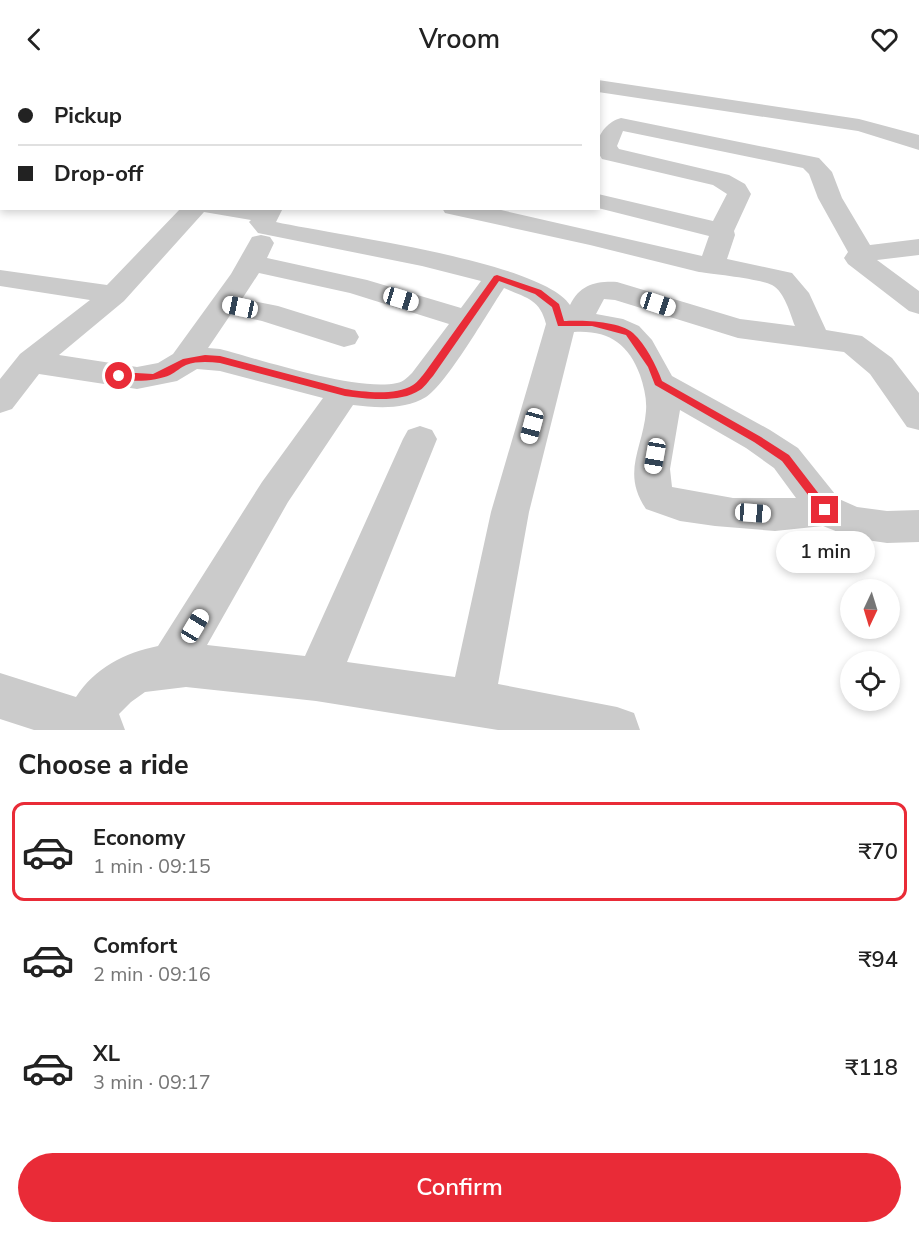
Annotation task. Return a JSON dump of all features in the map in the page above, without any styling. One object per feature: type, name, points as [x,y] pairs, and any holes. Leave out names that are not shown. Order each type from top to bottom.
[{"type":"street","points":[[600,86],[640,84],[860,124],[919,143]]},
{"type":"street","points":[[640,84],[611,128],[606,146],[610,154],[721,180],[737,189],[739,194],[721,231],[722,235],[711,264]]},
{"type":"street","points":[[741,88],[887,112]]},
{"type":"street","points":[[611,128],[811,163],[820,172],[830,198],[862,254]]},
{"type":"street","points":[[600,201],[721,231]]},
{"type":"street","points":[[0,401],[31,362],[114,295],[193,210]]},
{"type":"street","points":[[226,210],[268,217],[497,278],[538,292],[556,306],[569,323],[609,326],[629,333],[652,366],[658,383],[663,410],[651,479],[654,493],[669,504],[773,515],[825,510],[853,522],[887,527],[919,526]]},
{"type":"street","points":[[463,210],[591,237],[699,264],[711,264],[782,279],[795,293],[815,338]]},
{"type":"street","points":[[183,362],[198,337],[252,263],[268,217]]},
{"type":"street","points":[[919,247],[858,256],[859,260],[919,305]]},
{"type":"street","points":[[252,263],[357,286],[467,320]]},
{"type":"street","points":[[0,278],[114,295]]},
{"type":"street","points":[[31,362],[137,378],[166,373],[183,362],[195,358],[220,360],[345,392],[381,395],[403,393],[417,387],[430,374],[497,278]]},
{"type":"street","points":[[472,702],[510,512],[569,323],[589,295],[596,291],[617,291],[738,328],[837,340],[863,349],[878,362],[919,418]]},
{"type":"street","points":[[224,304],[268,313],[344,337]]},
{"type":"street","points":[[658,383],[758,439],[786,458],[825,510]]},
{"type":"street","points":[[171,666],[254,526],[315,432],[345,392]]},
{"type":"street","points":[[318,679],[420,439]]},
{"type":"street","points":[[0,696],[91,728],[98,703],[112,686],[141,672],[171,666],[215,667],[318,679],[472,702],[617,730]]},
{"type":"route","points":[[119,376],[153,377],[166,373],[183,362],[205,358],[345,392],[366,395],[403,393],[417,387],[430,374],[497,278],[538,292],[556,306],[561,324],[593,323],[629,333],[652,366],[658,383],[758,439],[786,458],[825,510]]}]
